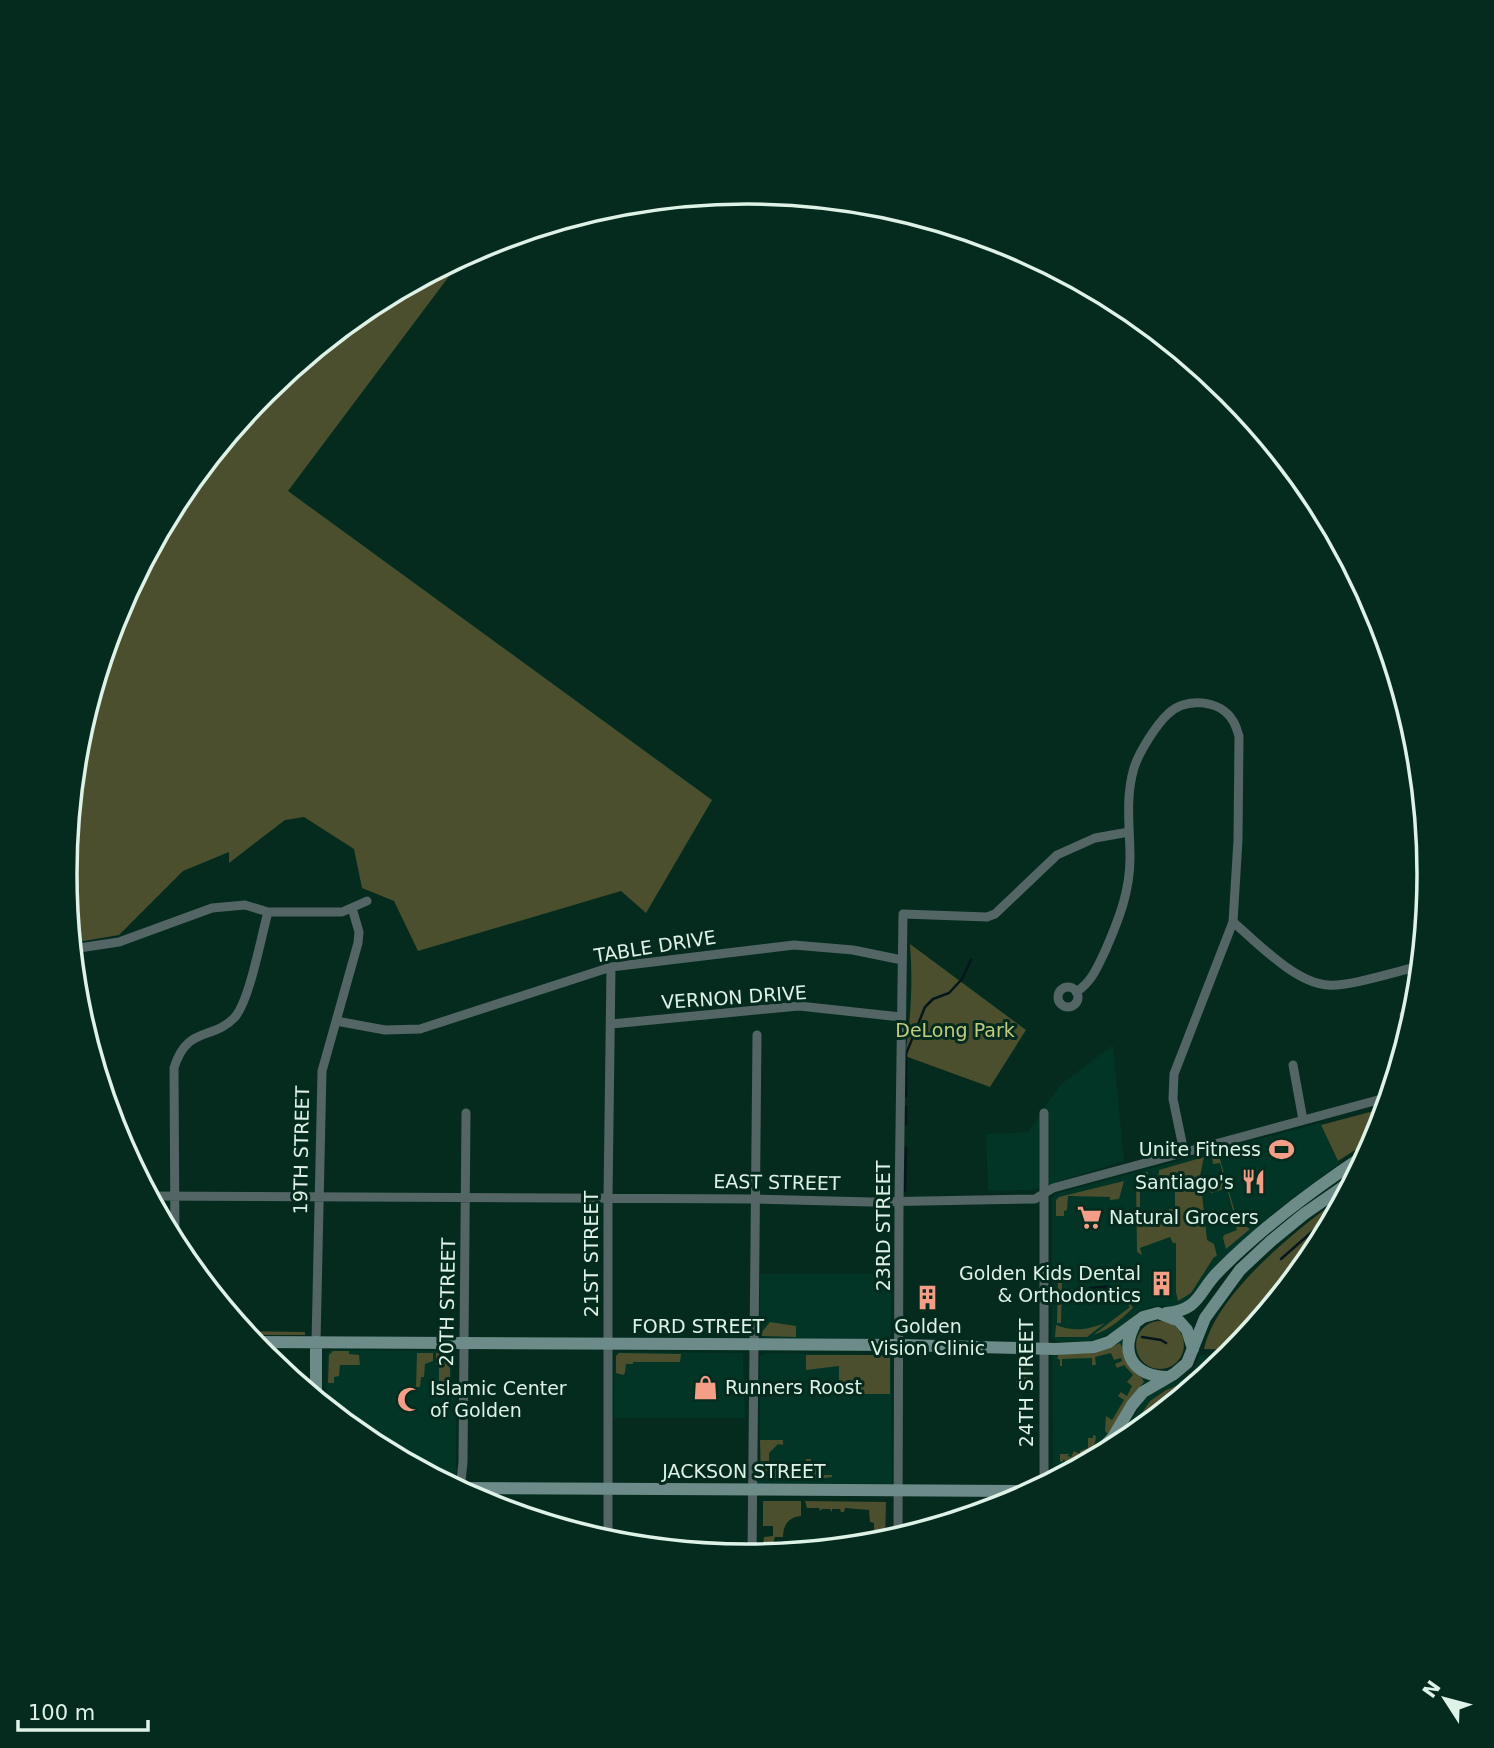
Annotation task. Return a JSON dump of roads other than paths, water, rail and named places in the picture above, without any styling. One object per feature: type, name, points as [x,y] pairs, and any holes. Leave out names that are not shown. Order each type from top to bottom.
[{"type":"main road","points":[[1167,1377],[1144,1373],[1131,1360],[1129,1340],[1136,1323],[1149,1314],[1180,1312],[1193,1305],[1219,1271],[1261,1233],[1314,1189],[1350,1165]]},
{"type":"main road","points":[[1117,1432],[1143,1392],[1183,1368],[1205,1318],[1240,1270],[1304,1214],[1336,1192]]},
{"type":"main road","points":[[1163,1313],[1179,1321],[1187,1330],[1193,1349]]},
{"type":"main road","name":"FORD STREET","points":[[267,1342],[900,1345],[1042,1349],[1094,1347],[1109,1342],[1136,1323]]},
{"type":"main road","name":"19TH STREET","points":[[316,1342],[316,1387]]},
{"type":"main road","name":"JACKSON STREET","points":[[482,1489],[1008,1491]]},
{"type":"street","points":[[1076,992],[1095,972],[1127,897],[1130,857],[1128,794],[1135,765],[1156,727],[1169,712],[1190,703],[1209,704],[1223,710],[1233,720],[1237,730],[1240,759],[1233,922],[1174,1074],[1173,1099],[1184,1152]]},
{"type":"street","name":"23RD STREET","points":[[898,1526],[903,914],[987,918],[995,914],[1057,855],[1095,838],[1129,832]]},
{"type":"street","points":[[81,948],[119,942],[212,908],[245,905],[268,912],[342,912],[367,901]]},
{"type":"street","name":"19TH STREET","points":[[316,1342],[321,1196],[321,1071],[358,943],[359,932],[352,908]]},
{"type":"street","points":[[175,1223],[174,1074],[177,1061],[189,1041],[221,1027],[238,1012],[268,912]]},
{"type":"street","points":[[1233,922],[1300,976],[1314,983],[1331,986],[1410,968]]},
{"type":"street","name":"TABLE DRIVE","points":[[336,1021],[385,1030],[419,1028],[611,967],[794,945],[853,950],[902,960]]},
{"type":"street","name":"21ST STREET","points":[[608,1529],[611,967]]},
{"type":"street","name":"VERNON DRIVE","points":[[611,1024],[799,1006],[901,1017]]},
{"type":"street","points":[[752,1544],[757,1035]]},
{"type":"street","points":[[1293,1065],[1303,1120]]},
{"type":"street","name":"EAST STREET","points":[[160,1196],[899,1201],[1035,1199],[1053,1188],[1377,1100]]},
{"type":"street","name":"20TH STREET","points":[[460,1479],[463,1462],[466,1113]]},
{"type":"street","name":"24TH STREET","points":[[1044,1113],[1044,1475]]},
{"type":"waterway","points":[[906,1096],[906,1054],[925,1007],[933,999],[949,993],[962,979],[971,960]]},
{"type":"waterway","points":[[906,1107],[906,1124]]},
{"type":"waterway","points":[[905,1191],[906,1148]]},
{"type":"waterway","points":[[1281,1259],[1314,1230]]},
{"type":"waterway","points":[[1142,1337],[1166,1343]]},
{"type":"place","name":"Unite Fitness","points":[[1281,1149]]},
{"type":"place","name":"Santiago's","points":[[1254,1182]]},
{"type":"place","name":"Natural Grocers","points":[[1089,1217]]},
{"type":"place","name":"Golden Kids Dental & Orthodontics","points":[[1161,1284]]},
{"type":"place","name":"Golden Vision Clinic","points":[[928,1298]]},
{"type":"place","name":"Runners Roost","points":[[705,1387]]},
{"type":"place","name":"Islamic Center of Golden","points":[[410,1399]]},
{"type":"park label","name":"DeLong Park","points":[[955,1030]]}]
